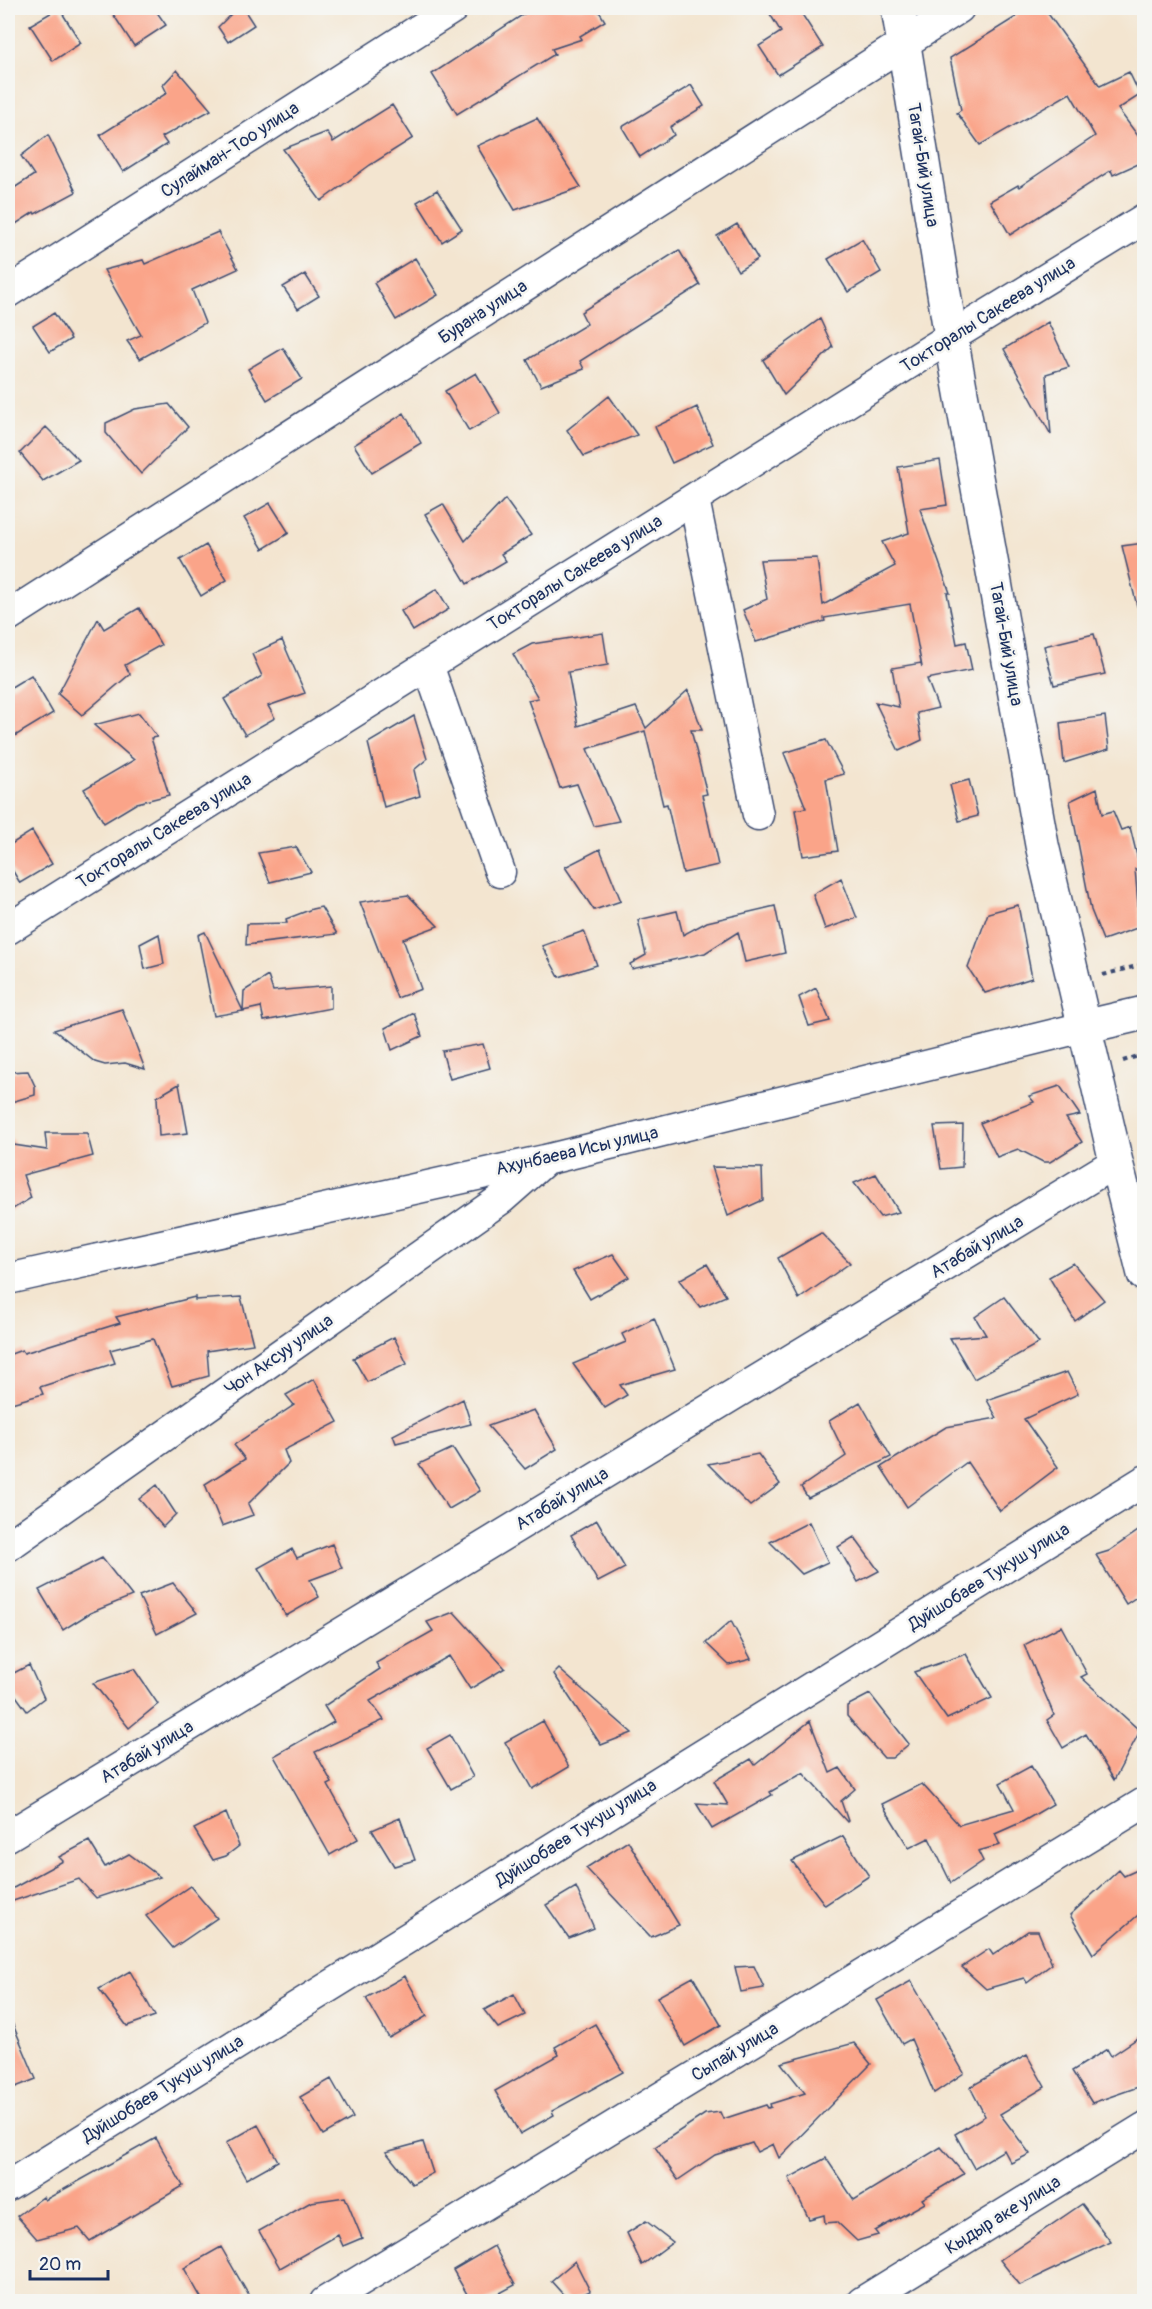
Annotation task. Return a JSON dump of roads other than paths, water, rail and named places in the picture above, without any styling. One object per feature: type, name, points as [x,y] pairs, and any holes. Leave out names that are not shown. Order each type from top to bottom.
[{"type":"street","name":"Сулайман-Тоо улица","points":[[8,292],[453,8]]},
{"type":"street","name":"Тагай-Бий улица","points":[[898,8],[951,338],[1042,845],[1144,1274]]},
{"type":"street","name":"Бурана улица","points":[[8,616],[959,8]]},
{"type":"street","name":"Токторалы Сакеева улица","points":[[8,929],[1144,219]]},
{"type":"street","points":[[694,499],[758,815]]},
{"type":"street","points":[[428,665],[500,872]]},
{"type":"street","name":"Ахунбаева Исы улица","points":[[8,1279],[545,1160],[1144,1012]]},
{"type":"street","name":"Чон Аксуу улица","points":[[8,1546],[501,1199],[545,1160]]},
{"type":"street","name":"Атабай улица","points":[[8,1836],[1116,1162]]},
{"type":"street","name":"Дуйшобаев Тукуш улица","points":[[8,2186],[1144,1481]]},
{"type":"street","name":"Сыпай улица","points":[[325,2301],[1144,1803]]},
{"type":"street","name":"Кыдыр аке улица","points":[[862,2301],[1144,2128]]}]
